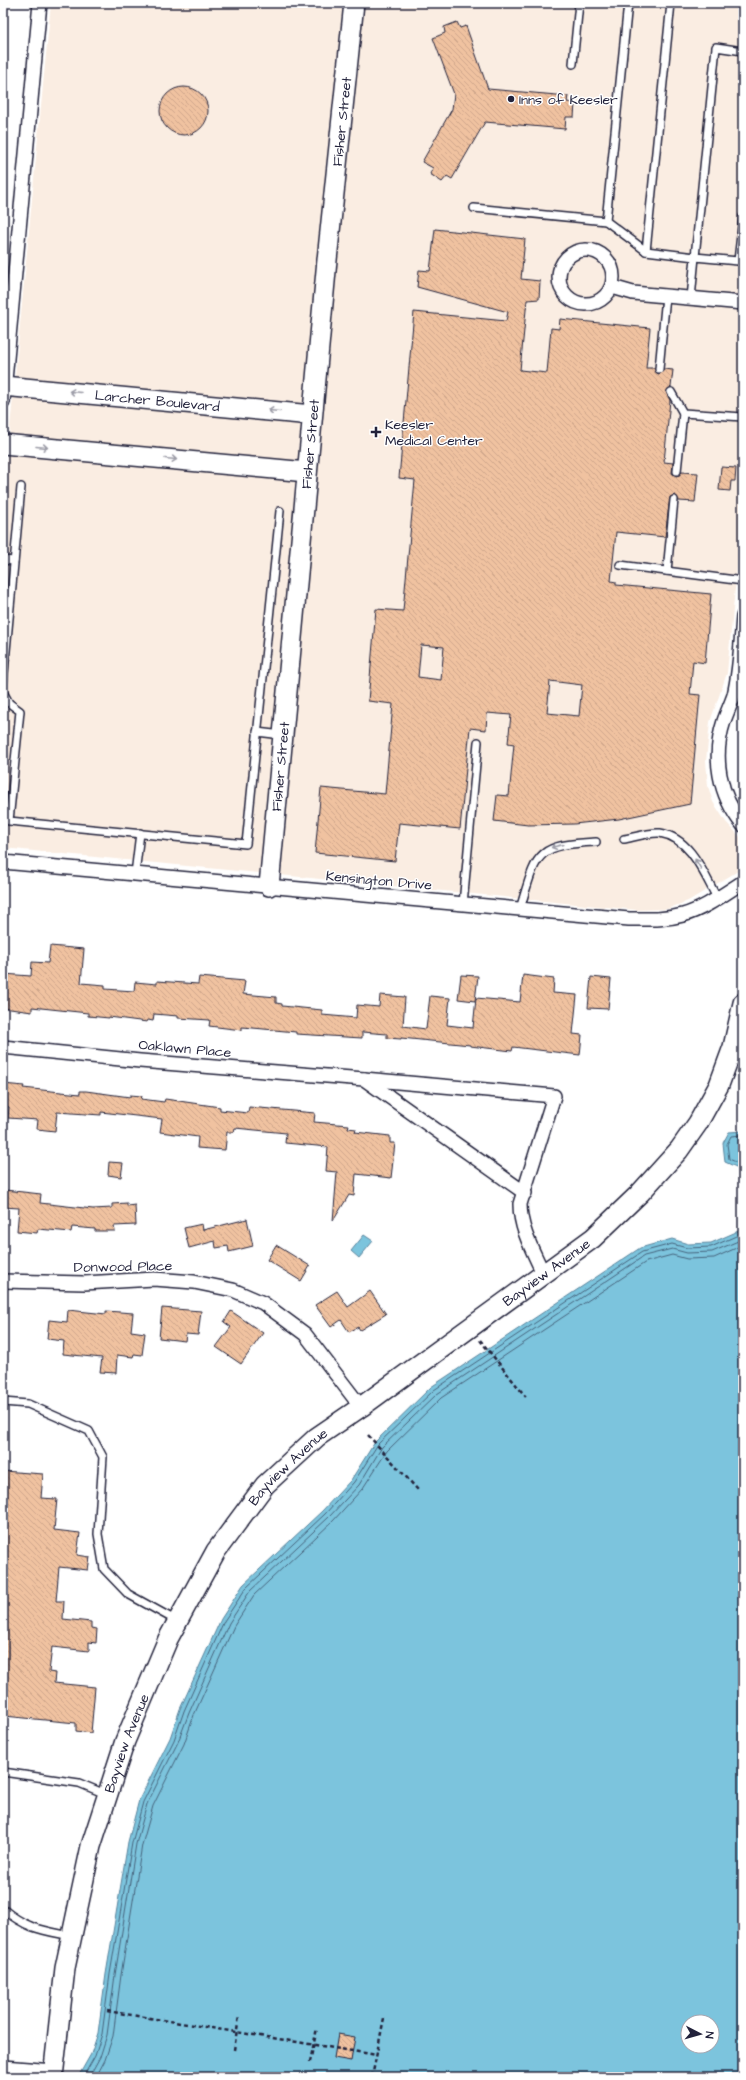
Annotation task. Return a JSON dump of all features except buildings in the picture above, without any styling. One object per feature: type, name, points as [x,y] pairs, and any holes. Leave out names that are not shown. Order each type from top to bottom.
[{"type":"street","points":[[4,391],[40,3]]},
{"type":"street","name":"Fisher Street","points":[[268,886],[312,415],[354,3]]},
{"type":"street","points":[[582,250],[592,250],[601,254],[608,260],[612,268],[614,278],[612,287],[607,295],[599,301],[590,304],[581,304],[572,300],[565,294],[560,285],[559,276],[561,266],[566,258],[574,253],[582,250]]},
{"type":"street","points":[[612,287],[633,293],[743,303]]},
{"type":"street","name":"Larcher Boulevard","points":[[4,391],[312,415]]},
{"type":"street","points":[[3,444],[307,472]]},
{"type":"street","points":[[743,616],[738,674],[733,697],[724,721],[718,748],[718,765],[727,801],[743,825]]},
{"type":"street","name":"Kensington Drive","points":[[3,862],[629,919],[664,919],[683,915],[717,898],[743,882]]},
{"type":"street","name":"Bayview Avenue","points":[[53,2076],[65,1968],[92,1846],[125,1741],[168,1639],[216,1551],[265,1485],[317,1437],[361,1407],[593,1238],[640,1194],[679,1150],[698,1123],[719,1085],[733,1047],[743,1003]]},
{"type":"street","name":"Oaklawn Place","points":[[3,1047],[140,1061],[554,1096],[525,1193],[520,1204],[520,1215],[525,1232],[543,1273]]},
{"type":"street","points":[[364,1079],[525,1193]]},
{"type":"street","name":"Donwood Place","points":[[3,1281],[84,1283],[154,1279],[194,1282],[233,1290],[263,1303],[305,1334],[361,1407]]},
{"type":"street","points":[[3,2070],[53,2076]]},
{"type":"lane","points":[[573,64],[579,3]]},
{"type":"lane","points":[[606,221],[628,3]]},
{"type":"lane","points":[[646,251],[671,3]]},
{"type":"lane","points":[[691,298],[716,47],[743,50]]},
{"type":"lane","points":[[474,208],[606,221],[646,251],[738,261],[743,217]]},
{"type":"lane","points":[[659,369],[666,296]]},
{"type":"lane","points":[[671,392],[683,413],[677,471]]},
{"type":"lane","points":[[683,413],[743,417]]},
{"type":"lane","points":[[3,684],[21,487]]},
{"type":"lane","points":[[667,571],[674,500]]},
{"type":"lane","points":[[3,692],[9,703],[20,711],[9,821],[246,844],[280,511]]},
{"type":"lane","points":[[3,560],[14,561]]},
{"type":"lane","points":[[620,565],[743,581]]},
{"type":"lane","points":[[257,732],[283,735]]},
{"type":"lane","points":[[463,904],[478,742]]},
{"type":"lane","points":[[135,874],[140,833]]},
{"type":"lane","points":[[624,839],[659,833],[674,838],[686,846],[697,861],[717,898]]},
{"type":"lane","points":[[520,909],[530,876],[538,859],[551,848],[566,844],[596,842]]},
{"type":"lane","points":[[3,1402],[28,1404],[89,1432],[103,1457],[98,1534],[104,1569],[128,1594],[178,1621]]},
{"type":"lane","points":[[3,1772],[80,1783],[108,1795]]},
{"type":"lane","points":[[3,1910],[19,1922],[32,1928],[72,1936]]},
{"type":"path","points":[[478,1338],[526,1397]]},
{"type":"path","points":[[368,1435],[418,1490]]},
{"type":"path","points":[[107,2011],[377,2055]]},
{"type":"path","points":[[234,2050],[239,2016]]},
{"type":"path","points":[[372,2077],[384,2018]]},
{"type":"path","points":[[310,2062],[317,2028]]},
{"type":"shaded area","name":"Keesler Medical Center","points":[[51,3],[743,3],[743,503],[727,673],[710,722],[706,761],[708,786],[713,802],[726,822],[743,840],[743,868],[688,901],[667,909],[637,910],[3,848],[3,500]]},
{"type":"water","points":[[743,1131],[743,1170],[725,1162],[723,1143],[729,1132]]},
{"type":"water","points":[[743,1229],[743,2077],[78,2077],[91,2054],[98,2033],[106,1974],[128,1842],[139,1800],[170,1738],[180,1709],[221,1619],[243,1585],[322,1511],[351,1480],[375,1442],[431,1387],[640,1248],[672,1239],[688,1244],[711,1243]]},
{"type":"water","points":[[364,1235],[373,1241],[359,1258],[351,1251]]},
{"type":"place","name":"Inns of Keesler","points":[[511,99]]},
{"type":"place","name":"Keesler Medical Center","points":[[376,432]]}]
